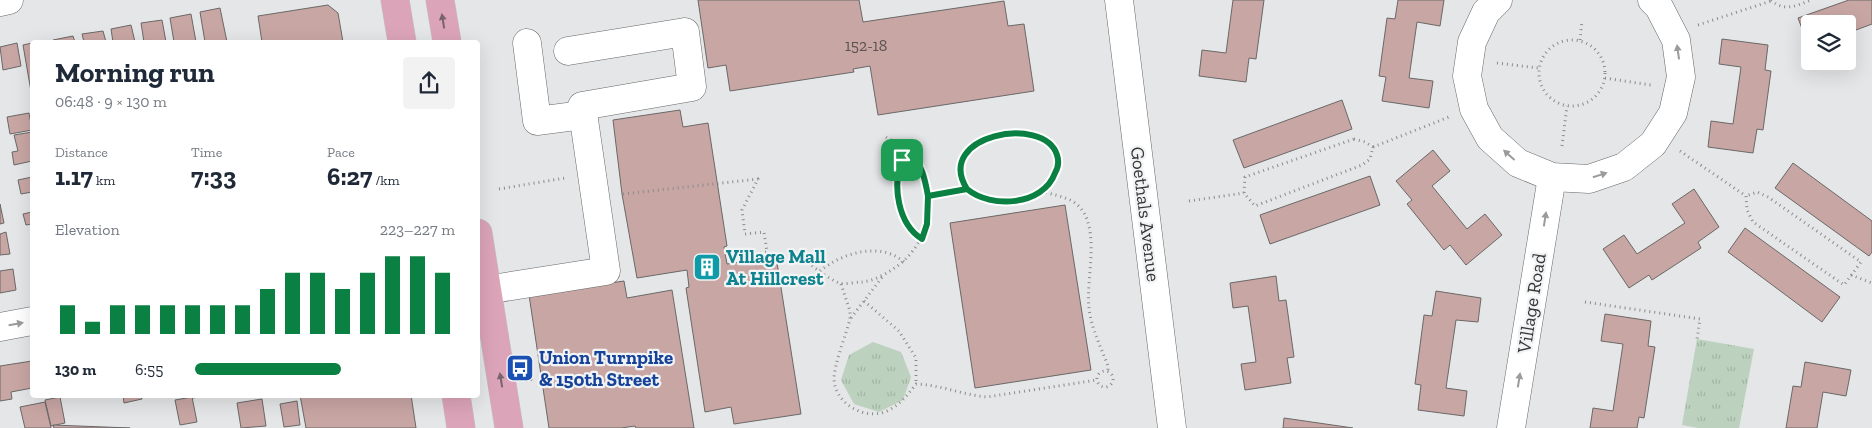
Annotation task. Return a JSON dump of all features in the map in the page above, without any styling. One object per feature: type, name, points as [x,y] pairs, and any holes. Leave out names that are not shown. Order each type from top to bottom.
[{"type":"main road","points":[[395,0],[402,40]]},
{"type":"main road","points":[[440,0],[446,40]]},
{"type":"main road","points":[[480,247],[509,428]]},
{"type":"main road","points":[[456,398],[461,428]]},
{"type":"street","points":[[0,2],[9,0]]},
{"type":"street","name":"Goethals Avenue","points":[[1119,0],[1172,428]]},
{"type":"street","points":[[1498,0],[1486,12],[1472,42],[1467,76],[1474,109],[1490,138],[1518,163],[1552,177],[1589,179],[1624,167],[1653,144],[1673,113],[1681,77],[1674,36],[1659,7],[1652,0]]},
{"type":"street","points":[[486,290],[606,271],[582,106],[692,87],[685,32],[568,51]]},
{"type":"street","points":[[527,43],[537,121],[583,115]]},
{"type":"street","name":"Village Road","points":[[1511,428],[1552,177]]},
{"type":"street","points":[[0,327],[30,321]]},
{"type":"path","points":[[1674,36],[1690,28],[1771,1],[1781,7],[1789,8],[1812,0]]},
{"type":"path","points":[[1580,40],[1582,21]]},
{"type":"path","points":[[1569,39],[1580,40],[1590,44],[1604,61],[1605,78],[1598,93],[1590,101],[1580,105],[1567,106],[1559,104],[1549,98],[1543,89],[1539,79],[1538,68],[1542,57],[1549,48],[1558,42],[1569,39]]},
{"type":"path","points":[[1469,60],[1538,68]]},
{"type":"path","points":[[1605,78],[1678,90]]},
{"type":"path","points":[[1562,146],[1567,106]]},
{"type":"path","points":[[1373,147],[1456,114]]},
{"type":"path","points":[[1013,133],[1038,137],[1048,142],[1057,154],[1058,161],[1053,179],[1041,191],[1020,200],[1000,202],[980,198],[967,189],[961,180],[959,170],[961,161],[975,145],[985,139],[1013,133]]},
{"type":"path","points":[[780,260],[801,257],[820,272],[841,284],[867,281],[883,276],[904,262],[922,239],[927,224],[928,196],[924,175],[915,158],[884,136]]},
{"type":"path","points":[[1354,139],[1365,142],[1373,147],[1370,159],[1362,165],[1255,206],[1244,193],[1245,177],[1354,139]]},
{"type":"path","points":[[1657,139],[1674,147],[1746,196]]},
{"type":"path","points":[[909,152],[902,160],[899,168],[900,202],[905,221],[914,234],[922,239]]},
{"type":"path","points":[[622,194],[758,179],[742,210],[745,234],[764,232],[767,252],[728,259]]},
{"type":"path","points":[[928,196],[967,189]]},
{"type":"path","points":[[1041,191],[1071,200],[1079,206],[1089,225],[1091,242],[1088,287],[1089,310],[1108,366],[1108,372],[1113,378],[1109,386],[1101,386],[1098,380],[1101,373],[1108,372]]},
{"type":"path","points":[[1757,192],[1768,197],[1860,262],[1844,285],[1753,222],[1747,210],[1746,196],[1757,192]]},
{"type":"path","points":[[1189,201],[1244,193]]},
{"type":"path","points":[[820,272],[829,263],[860,252],[885,252],[898,257],[904,262]]},
{"type":"path","points":[[1851,275],[1872,283]]},
{"type":"path","points":[[850,319],[883,276]]},
{"type":"path","points":[[841,284],[850,310],[850,319],[834,369],[835,386],[843,401],[858,411],[867,414],[882,413],[901,402],[916,384],[916,358],[899,331],[864,300]]},
{"type":"path","points":[[1585,302],[1700,319],[1697,339]]},
{"type":"path","points":[[916,384],[941,386],[970,396],[987,397],[1098,380]]},
{"type":"green space","points":[[1697,339],[1754,349],[1739,428],[1698,428],[1682,425]]},
{"type":"green space","points":[[873,342],[901,352],[911,377],[903,400],[879,412],[854,404],[841,380],[849,355]]},
{"type":"building","points":[[698,0],[859,0],[863,22],[1004,1],[1008,26],[1024,24],[1034,91],[878,115],[870,66],[853,69],[854,72],[730,91],[726,65],[708,68]]},
{"type":"building","points":[[1233,0],[1264,0],[1256,59],[1249,58],[1246,82],[1199,76],[1202,50],[1226,53]]},
{"type":"building","points":[[1398,0],[1444,0],[1440,26],[1417,22],[1409,78],[1433,81],[1429,108],[1382,101],[1386,77],[1379,76],[1387,18],[1395,19]]},
{"type":"building","points":[[1849,0],[1872,0],[1872,24],[1856,30],[1856,15],[1806,15]]},
{"type":"building","points":[[328,5],[338,13],[343,40],[262,40],[258,16]]},
{"type":"building","points":[[220,8],[227,40],[205,40],[200,12]]},
{"type":"building","points":[[191,14],[196,40],[174,40],[170,18]]},
{"type":"building","points":[[162,20],[166,40],[144,40],[141,23]]},
{"type":"building","points":[[131,25],[135,40],[113,40],[111,29]]},
{"type":"building","points":[[103,31],[105,40],[84,40],[82,34]]},
{"type":"building","points":[[73,36],[74,40],[53,40]]},
{"type":"building","points":[[1722,39],[1768,45],[1765,70],[1771,71],[1763,130],[1757,129],[1753,153],[1708,147],[1711,121],[1733,124],[1741,67],[1719,64]]},
{"type":"building","points":[[17,43],[21,66],[3,70],[0,47]]},
{"type":"building","points":[[30,43],[30,85],[23,45]]},
{"type":"building","points":[[1342,100],[1352,129],[1244,168],[1233,140]]},
{"type":"building","name":"Village Mall At Hillcrest","points":[[680,110],[683,127],[708,123],[727,246],[724,247],[727,264],[776,256],[801,414],[734,424],[731,407],[705,412],[686,288],[689,287],[687,270],[637,278],[622,194],[613,120]]},
{"type":"building","points":[[29,113],[30,130],[10,134],[7,117]]},
{"type":"building","points":[[30,132],[30,161],[14,165],[12,152],[18,151],[14,135]]},
{"type":"building","points":[[1433,150],[1450,171],[1432,186],[1467,229],[1485,214],[1502,235],[1466,265],[1450,245],[1444,250],[1407,204],[1412,200],[1396,181]]},
{"type":"building","points":[[1793,163],[1872,221],[1872,252],[1869,256],[1775,188]]},
{"type":"building","points":[[1370,176],[1380,205],[1270,244],[1260,215]]},
{"type":"building","points":[[30,177],[30,192],[21,194],[18,180]]},
{"type":"building","points":[[1694,189],[1719,227],[1698,242],[1701,248],[1652,280],[1649,275],[1629,288],[1603,249],[1624,235],[1637,254],[1685,223],[1672,204]]},
{"type":"building","points":[[0,204],[4,223],[0,224]]},
{"type":"building","points":[[1065,205],[1091,370],[975,388],[950,223]]},
{"type":"building","points":[[30,212],[30,224],[26,225],[23,214]]},
{"type":"building","points":[[1745,228],[1840,297],[1822,322],[1728,252]]},
{"type":"building","points":[[6,232],[10,254],[0,255],[0,234]]},
{"type":"building","points":[[13,269],[16,290],[0,293],[0,271]]},
{"type":"building","points":[[1276,276],[1279,301],[1286,300],[1294,357],[1287,358],[1291,383],[1245,390],[1241,364],[1256,362],[1248,306],[1233,308],[1230,283]]},
{"type":"building","points":[[624,281],[627,298],[672,290],[694,428],[636,428],[635,426],[621,428],[549,428],[529,295]]},
{"type":"building","points":[[1436,291],[1481,298],[1478,322],[1456,320],[1446,388],[1467,391],[1464,416],[1418,410],[1421,385],[1415,384],[1424,315],[1432,316]]},
{"type":"building","points":[[1605,314],[1651,321],[1648,346],[1655,347],[1644,418],[1639,417],[1637,428],[1590,428],[1593,408],[1613,411],[1623,344],[1601,341]]},
{"type":"building","points":[[30,361],[30,388],[11,392],[12,399],[0,401],[0,366]]},
{"type":"building","points":[[529,362],[532,380],[525,381],[522,363]]},
{"type":"building","points":[[1805,362],[1851,370],[1846,396],[1823,392],[1817,428],[1786,428],[1793,386],[1801,387]]},
{"type":"building","points":[[60,398],[65,423],[51,426],[45,400]]},
{"type":"building","points":[[123,398],[142,398],[142,399],[124,403]]},
{"type":"building","points":[[192,398],[197,422],[180,425],[175,400]]},
{"type":"building","points":[[301,398],[411,398],[416,428],[306,428]]},
{"type":"building","points":[[262,399],[266,426],[241,428],[237,403]]},
{"type":"building","points":[[297,401],[300,425],[284,427],[280,404]]},
{"type":"building","points":[[45,402],[51,428],[25,428],[20,407]]},
{"type":"building","points":[[1284,418],[1353,428],[1283,428]]},
{"type":"building","points":[[53,425],[130,428],[54,428]]},
{"type":"place","name":"Village Mall At Hillcrest","points":[[707,267]]},
{"type":"place","name":"Union Turnpike & 150th Street","points":[[520,368]]},
{"type":"route","points":[[902,160],[898,179],[902,212],[905,221],[914,234],[922,239],[927,224],[928,196],[967,189],[961,180],[959,170],[961,161],[975,145],[985,139],[1013,133],[1038,137],[1048,142],[1057,154],[1058,161],[1057,171],[1053,179],[1041,191],[1020,200],[1000,202],[980,198],[967,189],[928,196],[924,175],[915,158],[909,152],[902,160]]}]
